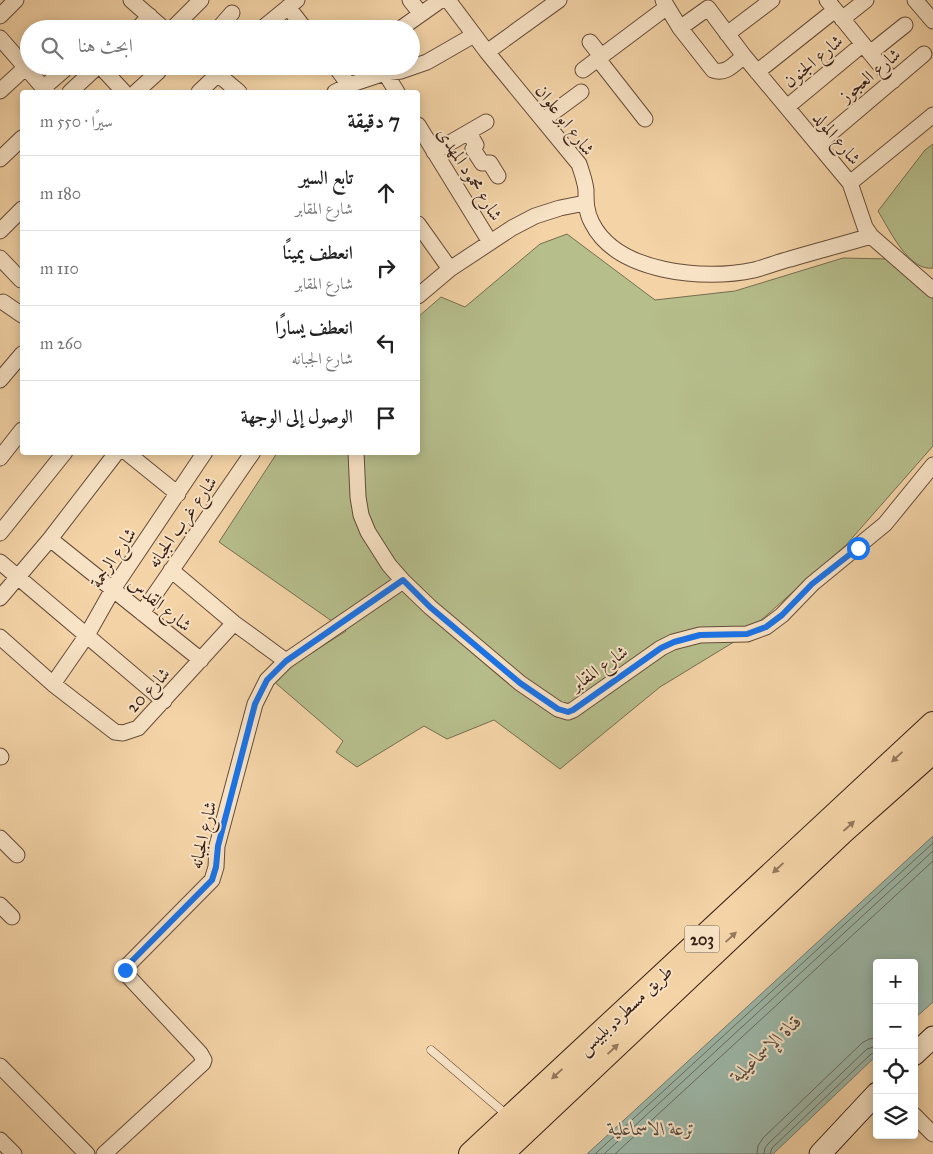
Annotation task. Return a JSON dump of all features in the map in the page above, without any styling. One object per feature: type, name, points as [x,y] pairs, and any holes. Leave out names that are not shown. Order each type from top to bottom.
[{"type":"main road","name":"طريق مسطرد, بلبيس","points":[[471,1154],[933,724]]},
{"type":"main road","name":"طريق مسطرد, بلبيس","points":[[501,1154],[843,832],[933,751]]},
{"type":"main road","points":[[918,1051],[933,1037]]},
{"type":"main road","points":[[820,1154],[876,1094]]},
{"type":"street","points":[[0,16],[16,0]]},
{"type":"street","points":[[131,0],[154,20]]},
{"type":"street","points":[[181,20],[201,0]]},
{"type":"street","points":[[410,0],[421,14]]},
{"type":"street","points":[[413,20],[441,0]]},
{"type":"street","name":"شارع ابو علوان","points":[[448,0],[487,52],[579,164],[584,176],[585,203],[591,223],[603,240],[620,254],[639,262],[676,272],[715,274],[753,270],[871,236]]},
{"type":"street","points":[[487,52],[559,0]]},
{"type":"street","points":[[727,34],[772,0]]},
{"type":"street","points":[[757,72],[834,10],[866,0]]},
{"type":"street","points":[[915,0],[933,21]]},
{"type":"street","points":[[583,70],[600,58],[664,3],[680,28],[713,70],[726,70],[744,56]]},
{"type":"street","points":[[273,20],[293,4],[301,20]]},
{"type":"street","name":"شارع المولد","points":[[680,28],[708,8],[744,56],[850,183],[865,228],[871,236],[933,290]]},
{"type":"street","points":[[834,10],[893,81]]},
{"type":"street","points":[[226,20],[232,13]]},
{"type":"street","points":[[146,20],[150,16]]},
{"type":"street","name":"شارع الجنون","points":[[787,107],[866,49],[905,25]]},
{"type":"street","points":[[420,64],[474,35]]},
{"type":"street","points":[[0,38],[20,62]]},
{"type":"street","points":[[590,42],[646,120]]},
{"type":"street","name":"شارع العجوز","points":[[818,144],[924,54]]},
{"type":"street","points":[[0,91],[20,73]]},
{"type":"street","points":[[31,75],[45,90],[59,75]]},
{"type":"street","points":[[72,90],[88,75]]},
{"type":"street","points":[[107,75],[122,90]]},
{"type":"street","points":[[138,90],[155,75]]},
{"type":"street","points":[[200,90],[210,75]]},
{"type":"street","points":[[219,75],[237,90]]},
{"type":"street","points":[[342,75],[349,85]]},
{"type":"street","points":[[339,90],[379,75]]},
{"type":"street","points":[[386,75],[396,90]]},
{"type":"street","points":[[543,120],[581,92]]},
{"type":"street","points":[[850,183],[933,115]]},
{"type":"street","points":[[434,152],[486,122]]},
{"type":"street","name":"شارع محمود المهدى","points":[[420,128],[490,242]]},
{"type":"street","points":[[469,132],[476,144],[473,149],[482,163],[490,163],[498,176]]},
{"type":"street","points":[[0,159],[20,140]]},
{"type":"street","points":[[421,287],[450,270],[512,228],[535,216],[585,203]]},
{"type":"street","points":[[0,231],[20,211]]},
{"type":"street","points":[[420,227],[450,270]]},
{"type":"street","points":[[0,258],[20,279]]},
{"type":"street","points":[[4,302],[20,314]]},
{"type":"street","points":[[0,380],[20,356]]},
{"type":"street","points":[[0,458],[20,433]]},
{"type":"street","points":[[0,533],[63,455]]},
{"type":"street","points":[[0,598],[50,539],[115,455]]},
{"type":"street","points":[[130,455],[178,494]]},
{"type":"street","name":"شارع الرحمة","points":[[53,684],[87,635],[113,589],[203,455]]},
{"type":"street","name":"شارع غرب الجبانه","points":[[142,613],[251,455]]},
{"type":"street","name":"شارع المقابر","points":[[356,455],[358,497],[361,515],[377,547],[403,580],[430,607],[520,683],[558,709],[568,712],[661,648],[674,642],[700,635],[747,634],[766,627],[782,615],[812,584],[885,524],[933,465]]},
{"type":"street","name":"شارع القدس","points":[[50,539],[201,660]]},
{"type":"street","points":[[0,562],[164,701]]},
{"type":"street","points":[[171,570],[234,622],[286,661]]},
{"type":"street","name":"شارع الجبانه","points":[[104,1154],[203,1063],[204,1060],[200,1054],[127,975],[125,970],[212,880],[216,867],[218,846],[255,704],[267,680],[286,661],[403,580]]},
{"type":"street","name":"شارع 20","points":[[0,637],[53,684],[115,732],[123,733],[138,728],[234,622]]},
{"type":"street","points":[[0,838],[17,855]]},
{"type":"street","points":[[0,905],[12,916]]},
{"type":"street","points":[[0,1066],[87,1154]]},
{"type":"street","points":[[918,1119],[933,1134]]},
{"type":"street","points":[[0,1140],[14,1154]]},
{"type":"lane","points":[[431,1050],[510,1118]]},
{"type":"green space","points":[[933,144],[933,268],[924,267],[908,256],[894,238],[878,211],[925,150]]},
{"type":"green space","points":[[567,234],[655,300],[735,291],[843,258],[890,259],[933,299],[933,446],[846,545],[742,637],[660,687],[560,769],[494,720],[447,739],[424,726],[357,767],[336,752],[343,741],[271,679],[346,631],[219,542],[276,455],[420,455],[420,315],[441,297],[465,307],[540,244]]},
{"type":"water","points":[[933,836],[933,1002],[918,1015],[918,959],[873,959],[873,1059],[773,1154],[587,1154]]},
{"type":"route","points":[[125,970],[207,887],[214,876],[216,852],[255,704],[267,680],[286,661],[403,580],[430,607],[520,683],[558,709],[568,712],[661,648],[674,642],[700,635],[747,634],[766,627],[782,615],[812,584],[858,548]]},
{"type":"water label","name":"قناة الإسماعيلية","points":[[766,1048]]},
{"type":"water label","name":"ترعة الاسماعلية","points":[[652,1128]]}]
